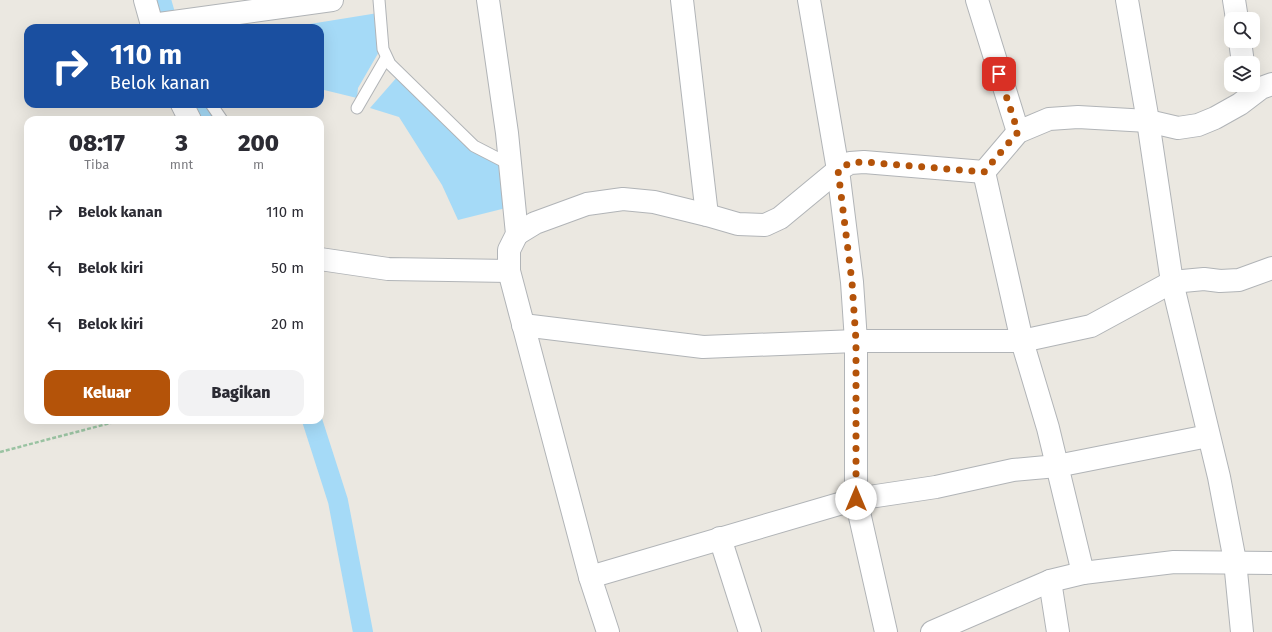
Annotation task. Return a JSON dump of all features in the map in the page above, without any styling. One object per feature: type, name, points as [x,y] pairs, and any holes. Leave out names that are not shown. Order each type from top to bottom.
[{"type":"street","points":[[145,0],[152,24]]},
{"type":"street","points":[[173,24],[332,0]]},
{"type":"street","points":[[488,0],[507,133],[517,234]]},
{"type":"street","points":[[682,0],[707,215]]},
{"type":"street","points":[[809,0],[838,170],[852,282],[856,341],[856,499],[886,632]]},
{"type":"street","points":[[977,0],[1018,132]]},
{"type":"street","points":[[1127,0],[1148,122],[1172,282],[1219,477],[1235,561],[1242,632]]},
{"type":"street","points":[[1234,0],[1236,12]]},
{"type":"street","points":[[1260,88],[1272,84]]},
{"type":"street","points":[[984,172],[1018,132],[1050,120],[1078,117],[1148,122],[1178,128],[1198,126],[1215,118],[1247,92]]},
{"type":"street","points":[[608,632],[590,577],[509,271],[509,250],[517,234],[535,223],[587,204],[623,198],[654,202],[738,224],[765,225],[780,218],[838,170],[850,163],[864,162],[984,172]]},
{"type":"street","points":[[984,172],[1022,341],[1057,466],[1083,573]]},
{"type":"street","points":[[324,258],[388,269],[509,271]]},
{"type":"street","points":[[523,325],[703,347],[856,341],[1022,341],[1091,326],[1172,282],[1204,279],[1220,281],[1239,280],[1272,268]]},
{"type":"street","points":[[590,577],[856,499],[936,487],[1013,470],[1057,466],[1208,436]]},
{"type":"street","points":[[720,538],[750,632]]},
{"type":"street","points":[[932,632],[1050,581],[1083,573],[1174,562],[1235,561],[1272,563]]},
{"type":"street","points":[[1050,581],[1058,632]]},
{"type":"lane","points":[[379,0],[383,49],[386,58],[396,70],[474,146],[509,164]]},
{"type":"lane","points":[[357,108],[386,58]]},
{"type":"path","points":[[0,452],[107,424]]},
{"type":"water","points":[[378,13],[380,50],[358,88],[357,98],[324,90],[324,24],[310,24]]},
{"type":"water","points":[[398,76],[502,162],[506,208],[458,220],[442,185],[399,117],[370,108]]},
{"type":"waterway","points":[[161,0],[168,24]]},
{"type":"waterway","points":[[199,108],[204,116]]},
{"type":"waterway","points":[[313,424],[338,501],[363,632]]},
{"type":"route","points":[[856,499],[856,341],[852,282],[838,170],[850,163],[864,162],[984,172],[1018,132],[999,74]]}]
